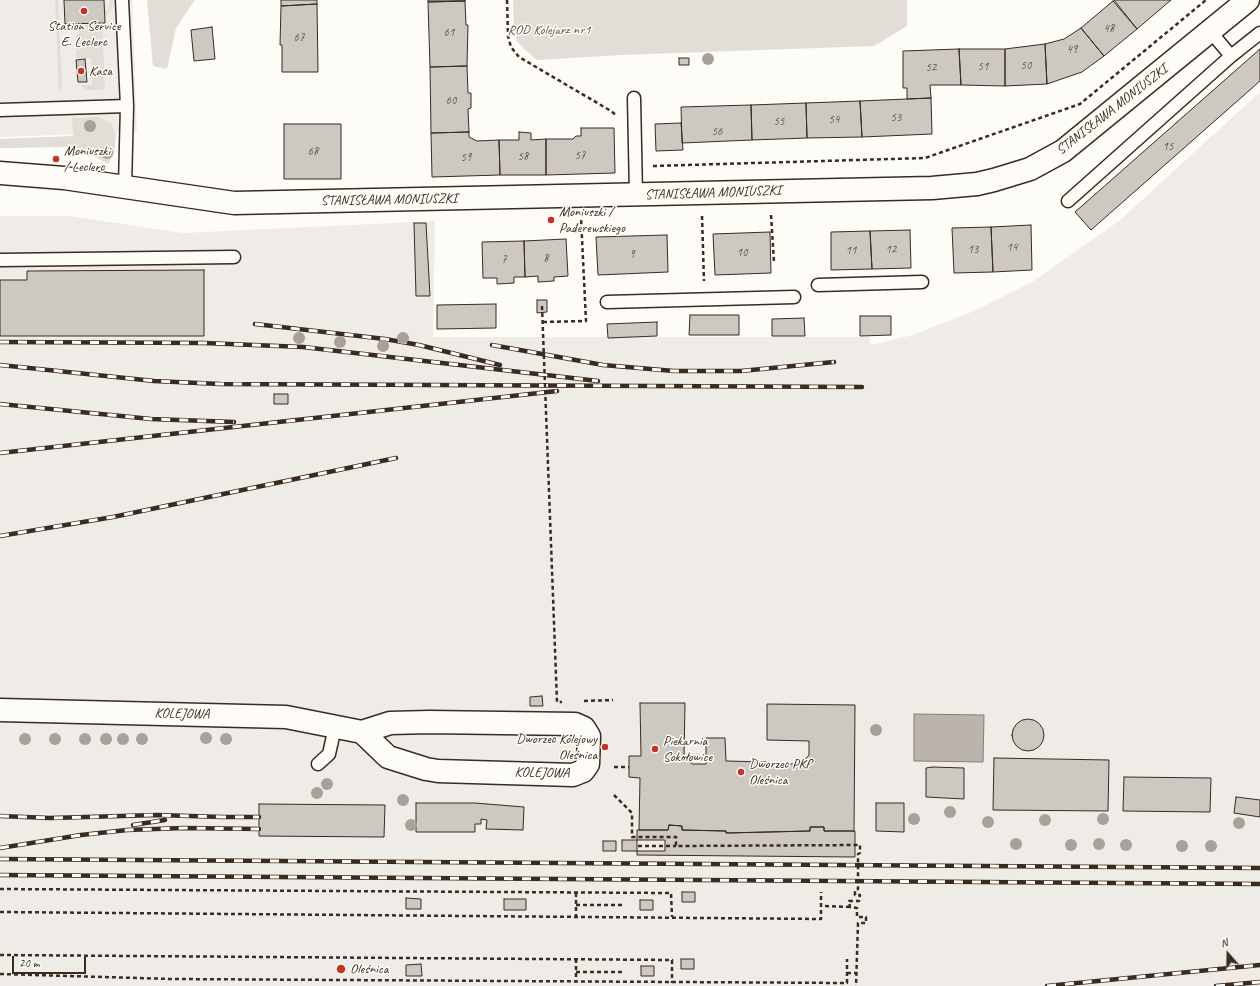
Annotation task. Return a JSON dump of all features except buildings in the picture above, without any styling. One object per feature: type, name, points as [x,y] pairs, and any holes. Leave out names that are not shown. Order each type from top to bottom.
[{"type":"street","name":"STANISŁAWA MONIUSZKI","points":[[0,173],[64,178],[234,203],[932,188],[994,180],[1030,169],[1063,151],[1248,0]]},
{"type":"street","name":"KOLEJOWA","points":[[0,710],[286,716],[362,732],[390,723],[428,722],[574,724],[584,728],[589,736],[588,764],[583,771],[573,775],[438,771],[426,769],[388,757],[362,732]]},
{"type":"lane","points":[[122,0],[127,106],[125,186]]},
{"type":"lane","points":[[1210,31],[1231,56]]},
{"type":"lane","points":[[1068,201],[1231,56],[1260,33]]},
{"type":"lane","points":[[634,98],[636,195]]},
{"type":"lane","points":[[0,110],[127,106]]},
{"type":"lane","points":[[0,260],[234,257]]},
{"type":"lane","points":[[818,285],[922,282]]},
{"type":"lane","points":[[607,302],[794,297]]},
{"type":"lane","points":[[318,764],[329,754],[335,727]]},
{"type":"path","points":[[507,0],[508,36],[511,47],[519,57],[611,111],[619,119]]},
{"type":"path","points":[[636,166],[925,158],[1080,104],[1206,0]]},
{"type":"path","points":[[702,208],[704,287]]},
{"type":"path","points":[[543,322],[586,321],[581,212]]},
{"type":"path","points":[[771,213],[774,262]]},
{"type":"path","points":[[542,306],[557,702],[562,702]]},
{"type":"path","points":[[584,701],[613,700]]},
{"type":"path","points":[[614,767],[629,767]]},
{"type":"path","points":[[614,795],[632,812],[632,837],[676,837],[676,846]]},
{"type":"path","points":[[638,846],[860,845],[860,853],[858,854],[858,890],[855,890],[855,895],[860,895],[859,901],[849,901],[850,907]]},
{"type":"path","points":[[0,889],[671,893],[672,918]]},
{"type":"path","points":[[0,912],[821,919],[821,892]]},
{"type":"path","points":[[576,893],[576,917]]},
{"type":"path","points":[[576,905],[622,905]]},
{"type":"path","points":[[825,906],[857,908],[857,917],[866,917],[866,923],[858,923],[856,986]]},
{"type":"path","points":[[0,955],[672,960],[672,983]]},
{"type":"path","points":[[576,959],[576,982]]},
{"type":"path","points":[[0,974],[165,979],[847,983],[847,959]]},
{"type":"path","points":[[576,972],[623,972]]},
{"type":"path","points":[[847,972],[857,973]]},
{"type":"shaded area","points":[[0,0],[132,0],[137,132],[0,137]]},
{"type":"shaded area","points":[[1260,92],[1260,986],[0,986],[0,216],[69,216],[183,233],[435,221],[433,337],[869,337],[871,345],[913,335],[974,311],[1032,282],[1119,221]]},
{"type":"shaded area","points":[[914,714],[984,715],[983,762],[914,761]]},
{"type":"green space","points":[[55,0],[58,0],[62,90],[60,91],[59,90]]},
{"type":"green space","points":[[110,0],[113,0],[112,8],[102,21],[105,87],[102,90],[87,90],[79,85],[92,85],[91,58],[76,58],[76,37],[82,28],[109,9]]},
{"type":"green space","points":[[147,0],[195,0],[176,28],[167,69],[153,66]]},
{"type":"green space","name":"ROD Kolejarz nr1","points":[[513,0],[907,0],[907,26],[874,46],[622,55],[537,60],[517,41],[514,30]]},
{"type":"green space","points":[[99,117],[111,123],[116,134],[114,154],[108,164],[76,147],[0,148],[0,139],[73,136],[72,118]]},
{"type":"railway","points":[[255,324],[385,339],[419,345],[500,365]]},
{"type":"railway","points":[[0,342],[204,343],[303,347],[598,381]]},
{"type":"railway","points":[[492,345],[603,365],[674,371],[741,371],[834,362]]},
{"type":"railway","points":[[0,365],[154,381],[220,384],[862,387]]},
{"type":"railway","points":[[0,453],[557,391]]},
{"type":"railway","points":[[0,404],[151,419],[234,422]]},
{"type":"railway","points":[[0,536],[113,517],[396,458]]},
{"type":"railway","points":[[0,816],[50,818],[157,815],[223,817]]},
{"type":"railway","points":[[217,817],[259,817]]},
{"type":"railway","points":[[133,825],[165,820]]},
{"type":"railway","points":[[0,848],[81,835],[127,830],[184,828],[259,829]]},
{"type":"railway","points":[[0,859],[1260,868]]},
{"type":"railway","points":[[0,875],[1260,884]]},
{"type":"railway","points":[[1047,986],[1260,965]]},
{"type":"railway","points":[[1216,986],[1260,982]]},
{"type":"place","name":"Station Service E. Leclerc","points":[[84,11]]},
{"type":"place","name":"Kasa","points":[[81,71]]},
{"type":"place","name":"Moniuszki / Leclerc","points":[[56,159]]},
{"type":"place","name":"Moniuszki / Paderewskiego","points":[[551,220]]},
{"type":"place","name":"Dworzec Kolejowy Oleśnica","points":[[605,747]]},
{"type":"place","name":"Piekarnia Sokołowice","points":[[655,749]]},
{"type":"place","name":"Dworzec PKP Oleśnica","points":[[741,772]]},
{"type":"place","name":"Oleśnica","points":[[341,969]]}]
